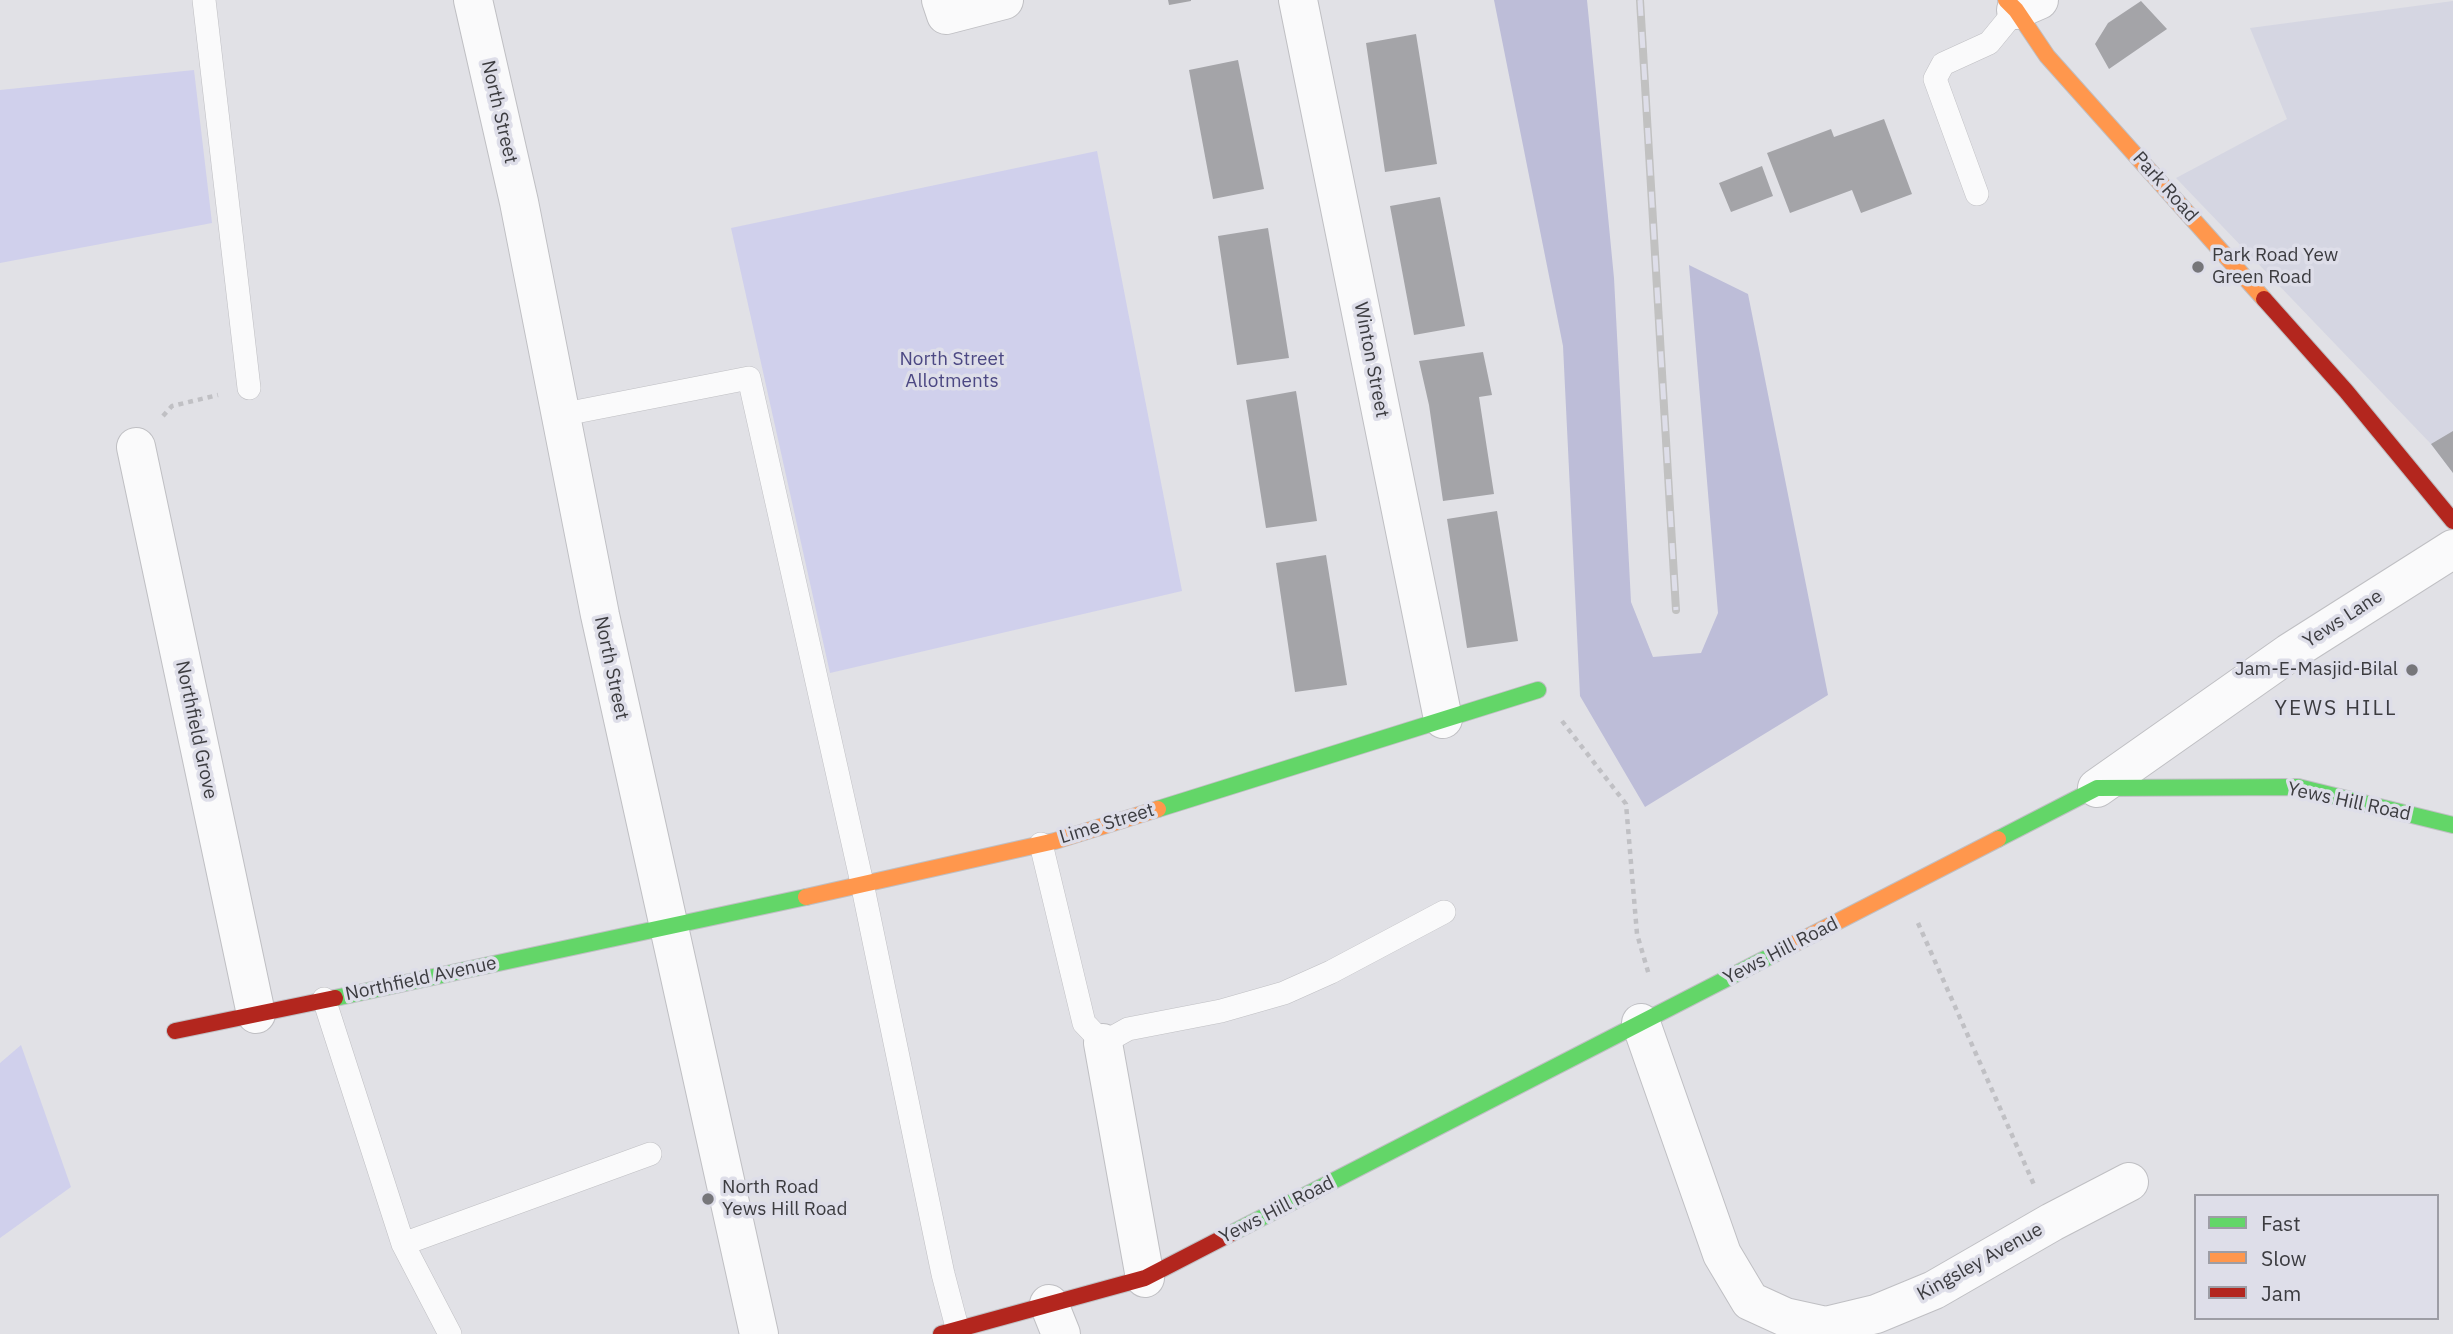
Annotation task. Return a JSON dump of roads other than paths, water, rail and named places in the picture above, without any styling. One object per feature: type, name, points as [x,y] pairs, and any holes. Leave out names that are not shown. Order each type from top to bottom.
[{"type":"street","name":"North Street","points":[[473,0],[519,202],[600,615],[759,1334]]},
{"type":"street","points":[[941,0],[946,15],[1004,0]]},
{"type":"street","name":"Winton Street","points":[[1298,0],[1443,719]]},
{"type":"street","name":"Park Road","points":[[2020,4],[2047,55],[2346,391],[2453,521]]},
{"type":"street","name":"Northfield Grove","points":[[136,447],[256,1014]]},
{"type":"street","name":"Yews Lane","points":[[2097,788],[2289,653],[2453,549]]},
{"type":"street","name":"Lime Street","points":[[668,928],[1041,844],[1538,690]]},
{"type":"street","name":"Yews Hill Road","points":[[950,1333],[1055,1319],[1145,1278],[2097,788],[2298,787],[2453,825]]},
{"type":"street","name":"Northfield Avenue","points":[[175,1031],[668,928]]},
{"type":"street","name":"Kingsley Avenue","points":[[1651,1018],[1721,1254],[1750,1301],[1785,1317],[1826,1326],[1876,1314],[1934,1290],[2052,1222],[2129,1182]]},
{"type":"street","points":[[1103,1044],[1145,1278]]},
{"type":"lane","points":[[204,0],[249,388]]},
{"type":"lane","points":[[1977,194],[1935,79],[1944,64],[1989,43],[2020,4]]},
{"type":"lane","points":[[561,415],[749,378],[862,883],[943,1274],[950,1333]]},
{"type":"lane","points":[[1041,844],[1083,1023],[1103,1044],[1128,1029],[1221,1011],[1284,993],[1331,972],[1444,912]]},
{"type":"lane","points":[[324,999],[403,1244],[450,1334]]},
{"type":"lane","points":[[403,1244],[650,1154]]},
{"type":"railway","points":[[1640,0],[1676,610]]},
{"type":"place","name":"Park Road Yew Green Road","points":[[2198,267]]},
{"type":"place","name":"Jam-E-Masjid-Bilal","points":[[2412,670]]},
{"type":"place","name":"North Road Yews Hill Road","points":[[708,1199]]},
{"type":"district","name":"YEWS HILL","points":[[2336,709]]},
{"type":"park label","name":"North Street Allotments","points":[[952,371]]}]
